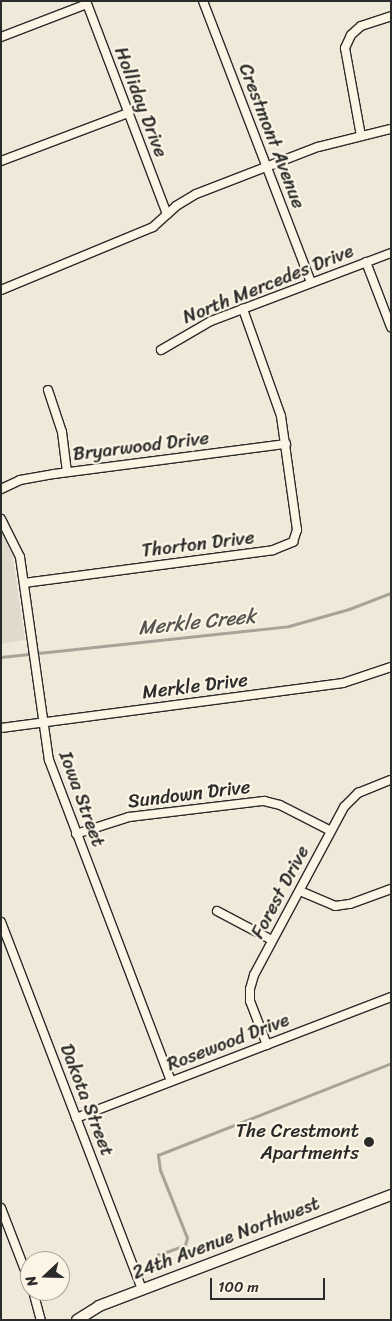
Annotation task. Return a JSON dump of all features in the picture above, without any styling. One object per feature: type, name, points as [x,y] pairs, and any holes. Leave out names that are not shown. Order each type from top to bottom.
[{"type":"main road","name":"24th Avenue Northwest","points":[[77,1320],[89,1311],[391,1195]]},
{"type":"street","name":"Crestmont Avenue","points":[[203,1],[311,282]]},
{"type":"street","points":[[1,37],[86,3]]},
{"type":"street","name":"Holliday Drive","points":[[86,3],[167,214]]},
{"type":"street","points":[[361,136],[345,48],[351,35],[361,26],[391,16]]},
{"type":"street","points":[[1,161],[128,113]]},
{"type":"street","points":[[1,290],[153,227],[167,214],[196,194],[326,145],[391,130]]},
{"type":"street","name":"North Mercedes Drive","points":[[161,350],[195,328],[311,282],[391,253]]},
{"type":"street","points":[[366,262],[391,327]]},
{"type":"street","points":[[243,309],[274,391],[286,444]]},
{"type":"street","points":[[48,390],[62,432],[68,472]]},
{"type":"street","name":"Thorton Drive","points":[[24,583],[288,547],[296,538],[297,530],[286,444]]},
{"type":"street","name":"Bryarwood Drive","points":[[1,489],[20,480],[68,472],[286,444]]},
{"type":"street","name":"Iowa Street","points":[[1,519],[18,552],[49,760],[171,1081]]},
{"type":"street","name":"Merkle Drive","points":[[1,728],[343,683],[391,667]]},
{"type":"street","name":"Forest Drive","points":[[268,1045],[249,994],[251,983],[272,940],[350,800],[367,788],[391,780]]},
{"type":"street","name":"Sundown Drive","points":[[76,834],[129,817],[264,801],[280,804],[331,832]]},
{"type":"street","points":[[300,891],[335,906],[350,904],[391,889]]},
{"type":"street","points":[[217,910],[272,940]]},
{"type":"street","name":"Dakota Street","points":[[1,922],[142,1290]]},
{"type":"street","name":"Rosewood Drive","points":[[76,1118],[391,998]]},
{"type":"street","points":[[1,1208],[20,1257]]},
{"type":"street","points":[[36,1301],[42,1320]]},
{"type":"shaded area","points":[[1,531],[12,554],[25,640],[1,644]]},
{"type":"waterway","name":"Merkle Creek","points":[[1,657],[289,626],[349,609],[391,593]]},
{"type":"waterway","points":[[154,1268],[158,1255],[185,1245],[187,1238],[160,1170],[158,1155],[391,1063]]},
{"type":"place","name":"The Crestmont Apartments","points":[[369,1142]]}]
